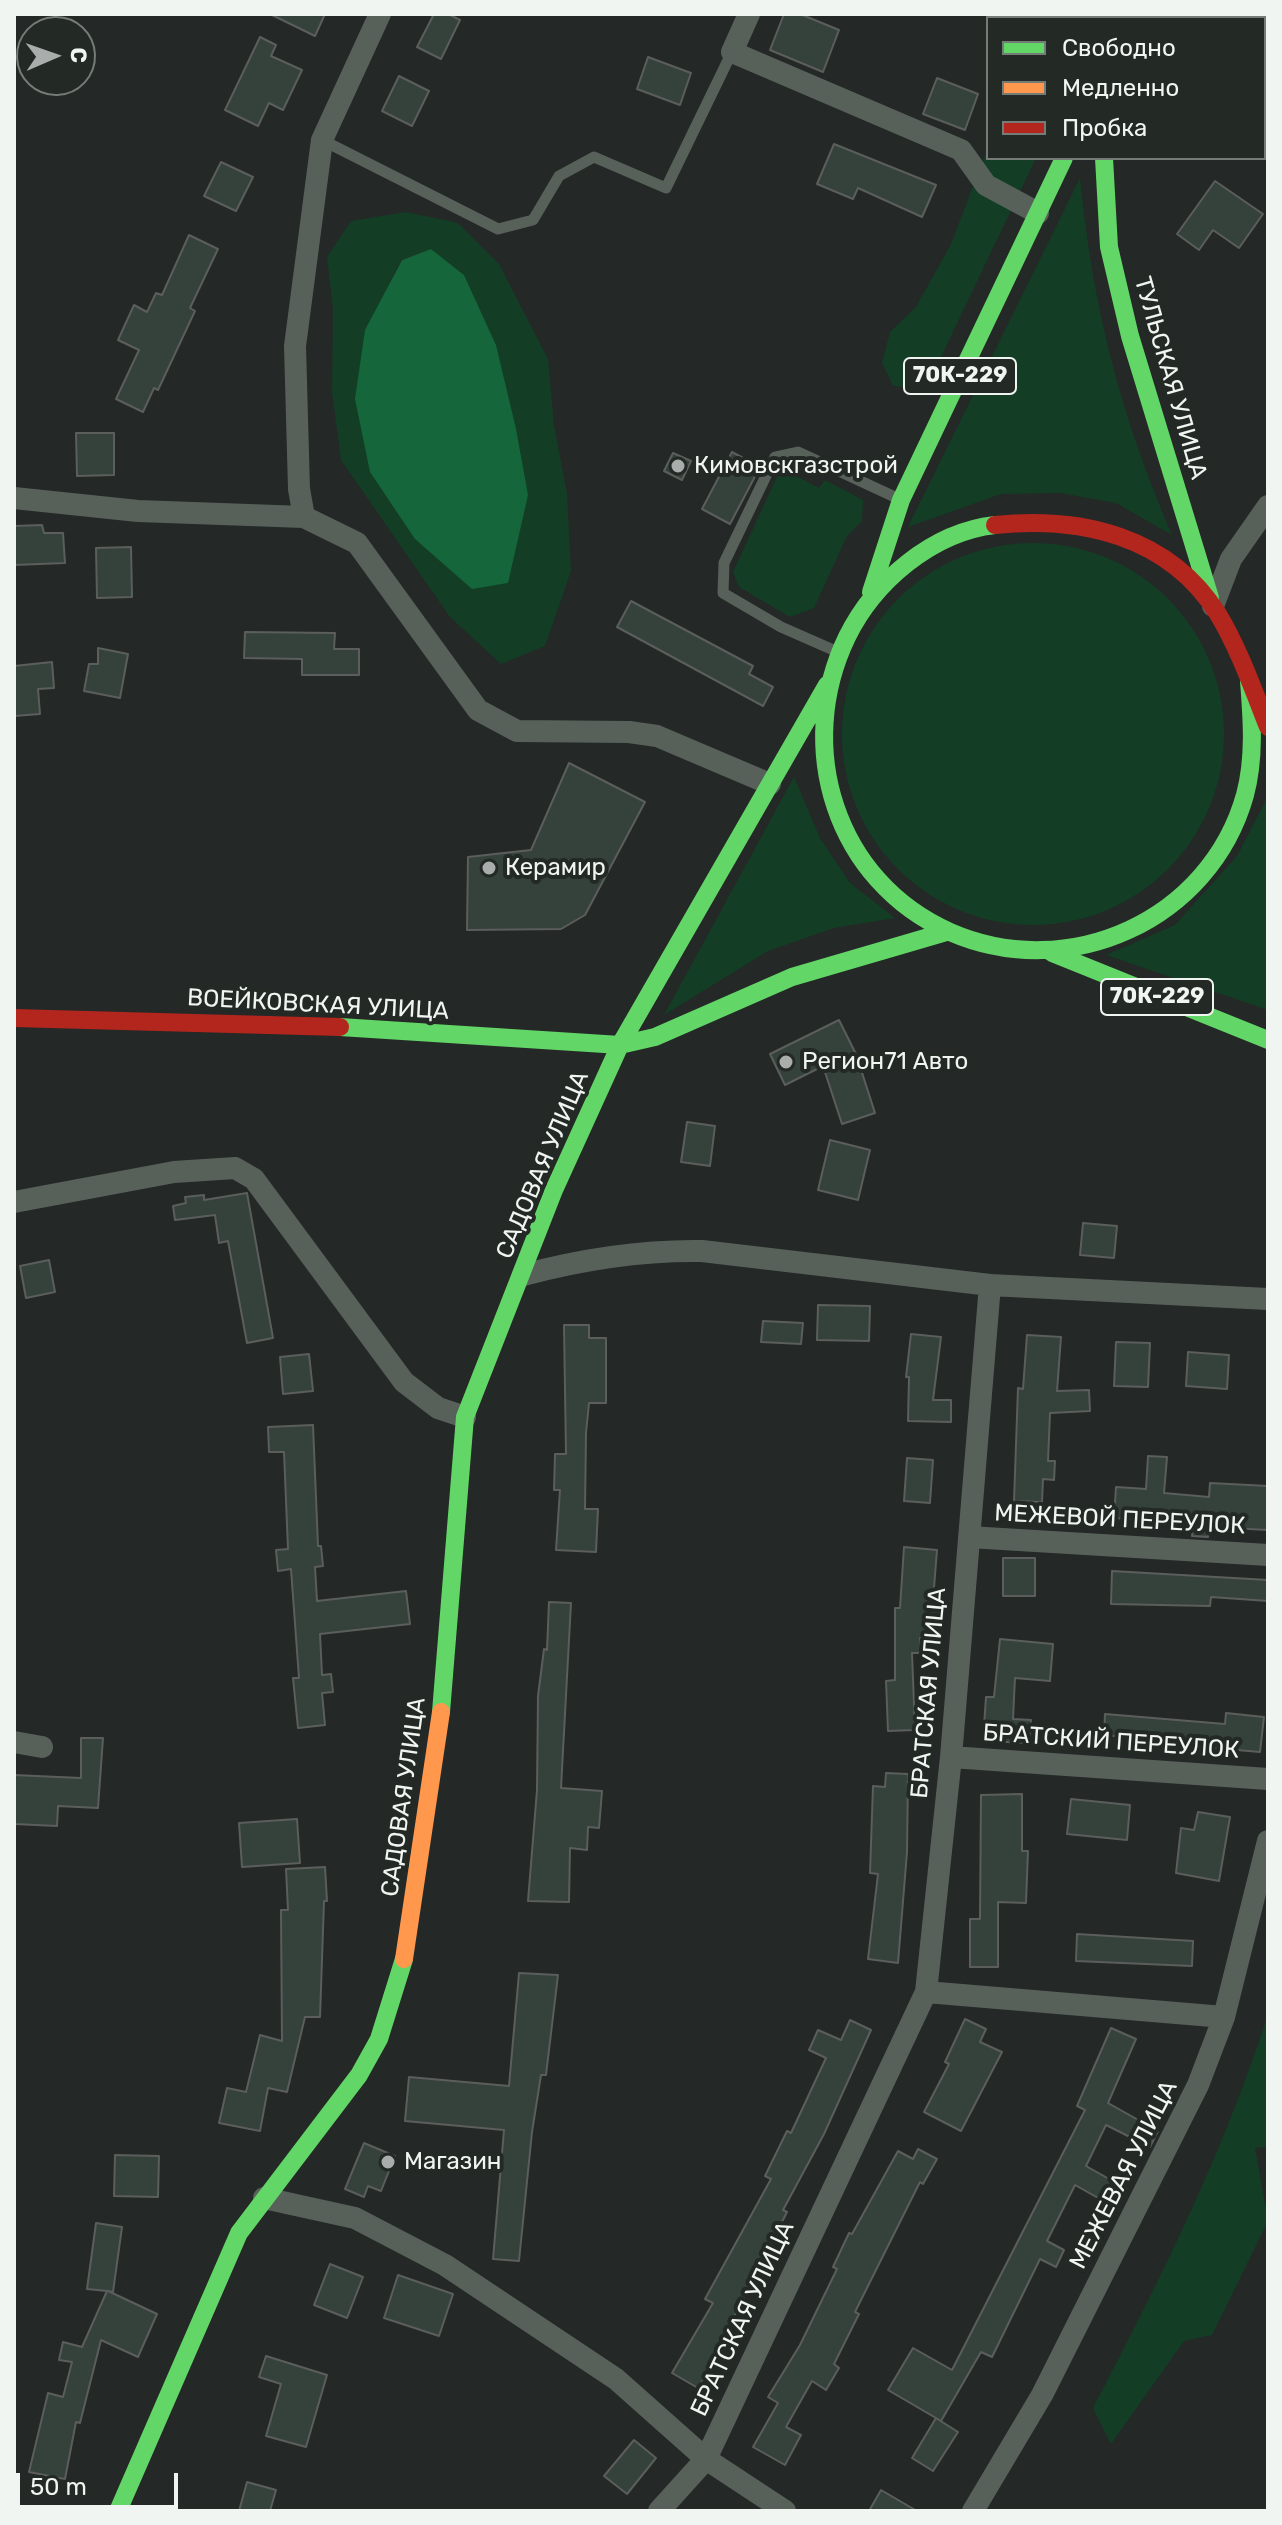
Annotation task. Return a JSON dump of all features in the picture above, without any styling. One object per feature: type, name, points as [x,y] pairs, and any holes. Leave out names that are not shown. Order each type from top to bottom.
[{"type":"main road","name":"70К-229","points":[[1063,160],[901,500],[869,600],[838,652],[828,684],[822,749],[836,814],[851,844],[892,895],[946,932],[988,944],[1048,952],[1268,1040]]},
{"type":"main road","name":"ТУЛЬСКАЯ УЛИЦА","points":[[1104,160],[1112,262],[1130,336],[1213,606]]},
{"type":"main road","name":"70К-229","points":[[869,600],[913,559],[954,535],[989,524],[1036,519],[1096,526],[1130,538],[1180,571],[1213,606],[1234,642],[1268,727]]},
{"type":"main road","name":"70К-229","points":[[1048,952],[1085,947],[1138,928],[1174,904],[1212,866],[1229,839],[1251,778],[1254,713],[1249,681]]},
{"type":"main road","name":"САДОВАЯ УЛИЦА","points":[[118,2511],[239,2233],[341,2103],[359,2075],[379,2039],[404,1962],[446,1677],[465,1417],[554,1190],[620,1045],[828,684]]},
{"type":"main road","points":[[620,1045],[655,1037],[792,977],[946,932]]},
{"type":"main road","name":"ВОЕЙКОВСКАЯ УЛИЦА","points":[[14,1018],[284,1024],[620,1045]]},
{"type":"street","points":[[304,517],[299,489],[295,346],[322,140],[380,14]]},
{"type":"street","points":[[749,14],[732,52],[961,150],[986,185],[1038,213]]},
{"type":"street","points":[[14,498],[138,511],[304,517],[357,543],[478,710],[517,731],[629,732],[657,736],[770,784]]},
{"type":"street","points":[[1213,606],[1231,559],[1268,506]]},
{"type":"street","points":[[14,1202],[174,1172],[235,1168],[254,1179],[404,1382],[438,1408],[465,1417]]},
{"type":"street","points":[[523,1275],[587,1258],[655,1251],[702,1251],[990,1285],[1268,1299]]},
{"type":"street","name":"БРАТСКАЯ УЛИЦА","points":[[659,2511],[706,2459],[926,1992],[951,1757],[990,1285]]},
{"type":"street","name":"МЕЖЕВОЙ ПЕРЕУЛОК","points":[[969,1537],[1268,1555]]},
{"type":"street","points":[[14,1742],[42,1747]]},
{"type":"street","name":"БРАТСКИЙ ПЕРЕУЛОК","points":[[951,1757],[1268,1779]]},
{"type":"street","name":"МЕЖЕВАЯ УЛИЦА","points":[[973,2511],[1049,2381],[1198,2085],[1224,2017],[1268,1841]]},
{"type":"street","points":[[926,1992],[1224,2017]]},
{"type":"street","points":[[264,2198],[355,2218],[445,2265],[616,2379],[706,2459],[785,2511]]},
{"type":"lane","points":[[322,140],[498,229],[533,220],[559,176],[594,157],[666,188],[732,52]]},
{"type":"lane","points":[[838,652],[781,627],[723,593],[724,563],[775,457],[798,452],[901,500]]},
{"type":"shaded area","points":[[986,152],[986,160],[1035,160],[940,359],[914,388],[893,386],[882,363],[890,332],[916,307],[951,244]]},
{"type":"shaded area","points":[[1080,178],[1093,272],[1111,360],[1138,447],[1172,535],[1116,503],[1060,493],[1001,494],[908,527]]},
{"type":"shaded area","points":[[406,212],[458,223],[499,264],[548,359],[554,426],[567,493],[571,571],[545,646],[501,664],[450,617],[341,460],[332,392],[333,308],[327,257],[351,221]],"holes":[[[431,249],[464,275],[496,345],[508,583],[472,588],[415,539],[386,290],[401,260]]]},
{"type":"shaded area","points":[[431,249],[464,275],[496,345],[516,429],[528,495],[508,583],[472,589],[415,539],[370,472],[355,399],[365,330],[402,260]]},
{"type":"shaded area","points":[[781,468],[819,488],[825,480],[863,500],[862,521],[847,536],[814,608],[790,617],[739,587],[733,572]]},
{"type":"shaded area","points":[[1033,543],[1070,547],[1106,558],[1139,575],[1168,599],[1192,628],[1209,661],[1220,697],[1224,734],[1220,771],[1209,807],[1192,840],[1168,869],[1139,893],[1106,910],[1070,921],[1033,925],[996,921],[960,910],[927,893],[898,869],[874,840],[857,807],[846,771],[842,734],[846,697],[857,661],[874,628],[898,599],[927,575],[960,558],[996,547]]},
{"type":"shaded area","points":[[794,777],[820,838],[850,883],[895,918],[834,928],[768,951],[664,1015]]},
{"type":"shaded area","points":[[1268,796],[1268,1010],[1106,955],[1175,925],[1237,856]]},
{"type":"shaded area","points":[[1268,2014],[1268,2147],[1255,2148],[1268,2221],[1212,2335],[1184,2341],[1111,2444],[1093,2408],[1211,2166]]},
{"type":"building","points":[[270,14],[325,14],[315,36]]},
{"type":"building","points":[[434,14],[448,14],[460,20],[441,59],[417,47]]},
{"type":"building","points":[[784,14],[800,14],[839,30],[823,72],[770,50]]},
{"type":"building","points":[[260,37],[276,45],[271,56],[302,70],[283,110],[269,103],[258,126],[225,110]]},
{"type":"building","points":[[648,57],[691,73],[680,105],[637,89]]},
{"type":"building","points":[[399,76],[429,91],[412,126],[382,111]]},
{"type":"building","points":[[937,78],[978,94],[965,130],[923,114]]},
{"type":"building","points":[[834,144],[936,185],[922,217],[858,188],[853,199],[817,184]]},
{"type":"building","points":[[221,162],[253,177],[236,211],[204,196]]},
{"type":"building","points":[[1215,181],[1263,214],[1239,248],[1213,230],[1199,250],[1177,234]]},
{"type":"building","points":[[189,235],[218,249],[190,308],[195,311],[158,390],[154,388],[143,412],[116,399],[139,350],[118,340],[134,305],[147,312],[156,293],[162,295]]},
{"type":"building","points":[[76,433],[114,433],[114,475],[77,476]]},
{"type":"building","points":[[732,452],[760,467],[730,524],[702,509]]},
{"type":"building","points":[[673,453],[691,461],[682,480],[664,471]]},
{"type":"building","points":[[42,525],[44,533],[63,533],[65,563],[14,565],[14,526]]},
{"type":"building","points":[[131,547],[132,597],[97,598],[96,548]]},
{"type":"building","points":[[631,601],[753,666],[749,674],[773,687],[763,706],[617,627]]},
{"type":"building","points":[[245,632],[335,633],[334,649],[359,649],[359,675],[302,675],[302,659],[244,658]]},
{"type":"building","points":[[98,648],[128,654],[120,698],[84,691],[89,664],[98,664]]},
{"type":"building","points":[[52,662],[54,688],[38,689],[40,714],[14,716],[14,666]]},
{"type":"building","points":[[569,763],[645,802],[585,915],[561,929],[467,930],[468,857],[531,850]]},
{"type":"building","points":[[839,1020],[856,1054],[875,1113],[842,1124],[823,1066],[785,1085],[770,1054]]},
{"type":"building","points":[[687,1122],[715,1126],[710,1166],[681,1162]]},
{"type":"building","points":[[830,1140],[870,1150],[858,1200],[818,1190]]},
{"type":"building","points":[[247,1193],[273,1338],[247,1343],[228,1241],[219,1243],[215,1215],[175,1220],[173,1206],[186,1203],[185,1197],[204,1195],[204,1200]]},
{"type":"building","points":[[1083,1223],[1117,1226],[1114,1258],[1080,1255]]},
{"type":"building","points":[[49,1260],[55,1292],[26,1298],[20,1266]]},
{"type":"building","points":[[818,1305],[870,1306],[869,1341],[817,1340]]},
{"type":"building","points":[[763,1321],[803,1323],[801,1344],[761,1342]]},
{"type":"building","points":[[564,1325],[589,1325],[589,1338],[606,1338],[606,1403],[589,1403],[586,1433],[585,1509],[598,1509],[596,1552],[556,1550],[560,1490],[554,1490],[555,1454],[566,1454]]},
{"type":"building","points":[[911,1334],[941,1337],[933,1400],[951,1400],[951,1422],[908,1421],[909,1377],[906,1377]]},
{"type":"building","points":[[1027,1335],[1061,1337],[1057,1391],[1089,1390],[1090,1411],[1050,1413],[1048,1461],[1055,1461],[1054,1480],[1043,1479],[1042,1502],[1014,1501],[1018,1388],[1023,1389]]},
{"type":"building","points":[[1116,1342],[1150,1343],[1148,1387],[1114,1386]]},
{"type":"building","points":[[1188,1352],[1229,1355],[1227,1389],[1186,1386]]},
{"type":"building","points":[[309,1354],[313,1391],[283,1394],[280,1357]]},
{"type":"building","points":[[313,1425],[318,1546],[321,1546],[323,1566],[315,1567],[317,1601],[406,1591],[410,1624],[320,1634],[322,1675],[331,1674],[333,1692],[322,1693],[325,1725],[298,1728],[293,1678],[299,1678],[291,1569],[278,1571],[276,1550],[288,1549],[284,1452],[269,1452],[268,1427]]},
{"type":"building","points":[[1148,1456],[1167,1457],[1164,1493],[1209,1497],[1210,1483],[1268,1486],[1268,1530],[1209,1527],[1208,1537],[1192,1536],[1193,1524],[1114,1518],[1116,1487],[1146,1489]]},
{"type":"building","points":[[907,1458],[933,1460],[930,1503],[904,1501]]},
{"type":"building","points":[[904,1547],[937,1550],[932,1613],[940,1613],[941,1638],[920,1638],[920,1653],[912,1653],[915,1730],[888,1731],[886,1681],[895,1680],[895,1608],[900,1608]]},
{"type":"building","points":[[1003,1558],[1035,1558],[1035,1596],[1003,1596]]},
{"type":"building","points":[[1112,1571],[1268,1580],[1268,1601],[1211,1597],[1210,1606],[1111,1604]]},
{"type":"building","points":[[549,1602],[571,1603],[561,1788],[602,1791],[599,1828],[588,1827],[587,1850],[570,1848],[569,1902],[528,1901],[537,1790],[538,1696],[544,1649],[547,1650]]},
{"type":"building","points":[[1000,1639],[1053,1644],[1050,1681],[1015,1678],[1013,1719],[1031,1720],[1029,1743],[983,1741],[986,1697],[994,1697]]},
{"type":"building","points":[[1226,1713],[1264,1717],[1260,1752],[1201,1747],[1201,1750],[1182,1749],[1183,1743],[1104,1735],[1105,1714],[1225,1724]]},
{"type":"building","points":[[81,1738],[103,1738],[98,1808],[58,1806],[57,1826],[14,1824],[14,1775],[81,1778]]},
{"type":"building","points":[[886,1773],[908,1774],[907,1852],[898,1963],[868,1959],[878,1874],[870,1873],[873,1786],[885,1787]]},
{"type":"building","points":[[1022,1794],[1022,1851],[1028,1851],[1026,1903],[998,1902],[998,1967],[970,1967],[970,1919],[980,1919],[981,1795]]},
{"type":"building","points":[[1071,1799],[1130,1805],[1127,1840],[1067,1834]]},
{"type":"building","points":[[1198,1812],[1230,1817],[1219,1881],[1176,1873],[1181,1828],[1194,1830]]},
{"type":"building","points":[[297,1819],[300,1863],[242,1867],[239,1823]]},
{"type":"building","points":[[325,1867],[327,1901],[324,1901],[320,2017],[305,2017],[287,2092],[268,2088],[260,2131],[219,2123],[227,2088],[246,2092],[260,2035],[282,2041],[281,1910],[288,1910],[286,1869]]},
{"type":"building","points":[[1077,1934],[1193,1941],[1192,1966],[1076,1961]]},
{"type":"building","points":[[519,1973],[558,1975],[546,2075],[541,2075],[532,2132],[519,2261],[493,2259],[504,2130],[405,2121],[409,2077],[509,2086]]},
{"type":"building","points":[[965,2019],[986,2029],[980,2042],[1002,2052],[961,2131],[924,2112],[949,2064],[945,2062]]},
{"type":"building","points":[[850,2020],[871,2030],[824,2134],[783,2210],[787,2212],[722,2341],[725,2342],[698,2388],[672,2373],[713,2303],[705,2299],[771,2179],[765,2176],[787,2131],[791,2133],[826,2058],[809,2050],[818,2030],[841,2040]]},
{"type":"building","points":[[1111,2028],[1136,2039],[1108,2103],[1158,2131],[1150,2147],[1106,2125],[1086,2166],[1127,2189],[1116,2208],[1075,2185],[1047,2241],[1064,2250],[1056,2267],[1040,2259],[992,2357],[981,2352],[941,2421],[888,2390],[913,2348],[952,2370],[1085,2110],[1077,2106]]},
{"type":"building","points":[[364,2143],[395,2156],[381,2191],[368,2186],[364,2197],[345,2189]]},
{"type":"building","points":[[918,2149],[937,2159],[923,2184],[920,2182],[855,2312],[859,2314],[834,2364],[839,2368],[826,2390],[812,2381],[786,2427],[801,2435],[785,2465],[753,2447],[778,2403],[768,2397],[800,2345],[837,2269],[833,2267],[849,2233],[852,2234],[898,2151],[913,2159]]},
{"type":"building","points":[[115,2155],[159,2156],[158,2197],[114,2196]]},
{"type":"building","points":[[96,2223],[122,2227],[113,2292],[108,2291],[157,2314],[138,2357],[101,2340],[80,2423],[76,2422],[65,2479],[29,2472],[48,2393],[63,2397],[72,2362],[59,2360],[63,2342],[82,2347],[107,2291],[87,2289]]},
{"type":"building","points":[[330,2264],[363,2277],[347,2318],[314,2305]]},
{"type":"building","points":[[398,2275],[453,2294],[439,2336],[384,2318]]},
{"type":"building","points":[[266,2356],[327,2375],[306,2447],[266,2436],[281,2384],[259,2377]]},
{"type":"building","points":[[936,2418],[958,2432],[933,2471],[912,2458]]},
{"type":"building","points":[[634,2440],[656,2458],[627,2494],[604,2476]]},
{"type":"building","points":[[247,2482],[276,2490],[270,2511],[239,2511]]},
{"type":"building","points":[[881,2490],[917,2511],[869,2511]]},
{"type":"traffic: fast","points":[[871,592],[901,500],[1063,160]]},
{"type":"traffic: fast","points":[[1104,160],[1109,247],[1130,336],[1210,598]]},
{"type":"traffic: fast","points":[[995,525],[949,538],[928,549],[889,579],[873,597],[847,637],[831,679],[825,722],[826,765],[836,807],[853,845],[878,880],[910,909],[950,932],[995,946],[1041,950],[1086,944],[1129,930],[1168,907],[1201,876],[1227,839],[1245,795],[1251,753],[1249,681]]},
{"type":"traffic: fast","points":[[441,1712],[465,1417],[554,1190],[620,1045],[827,685]]},
{"type":"traffic: fast","points":[[340,1027],[620,1045],[655,1037],[792,977],[946,932]]},
{"type":"traffic: fast","points":[[1052,953],[1268,1040]]},
{"type":"traffic: fast","points":[[118,2511],[239,2233],[359,2075],[379,2039],[404,1959]]},
{"type":"traffic: slow","points":[[404,1959],[441,1712]]},
{"type":"traffic: jam","points":[[995,525],[1059,524],[1090,529],[1149,549],[1175,566],[1198,587],[1226,627],[1268,727]]},
{"type":"traffic: jam","points":[[14,1018],[340,1027]]},
{"type":"place","name":"Кимовскгазстрой","points":[[678,466]]},
{"type":"place","name":"Керамир","points":[[489,868]]},
{"type":"place","name":"Регион71 Авто","points":[[786,1062]]},
{"type":"place","name":"Магазин","points":[[388,2162]]}]
